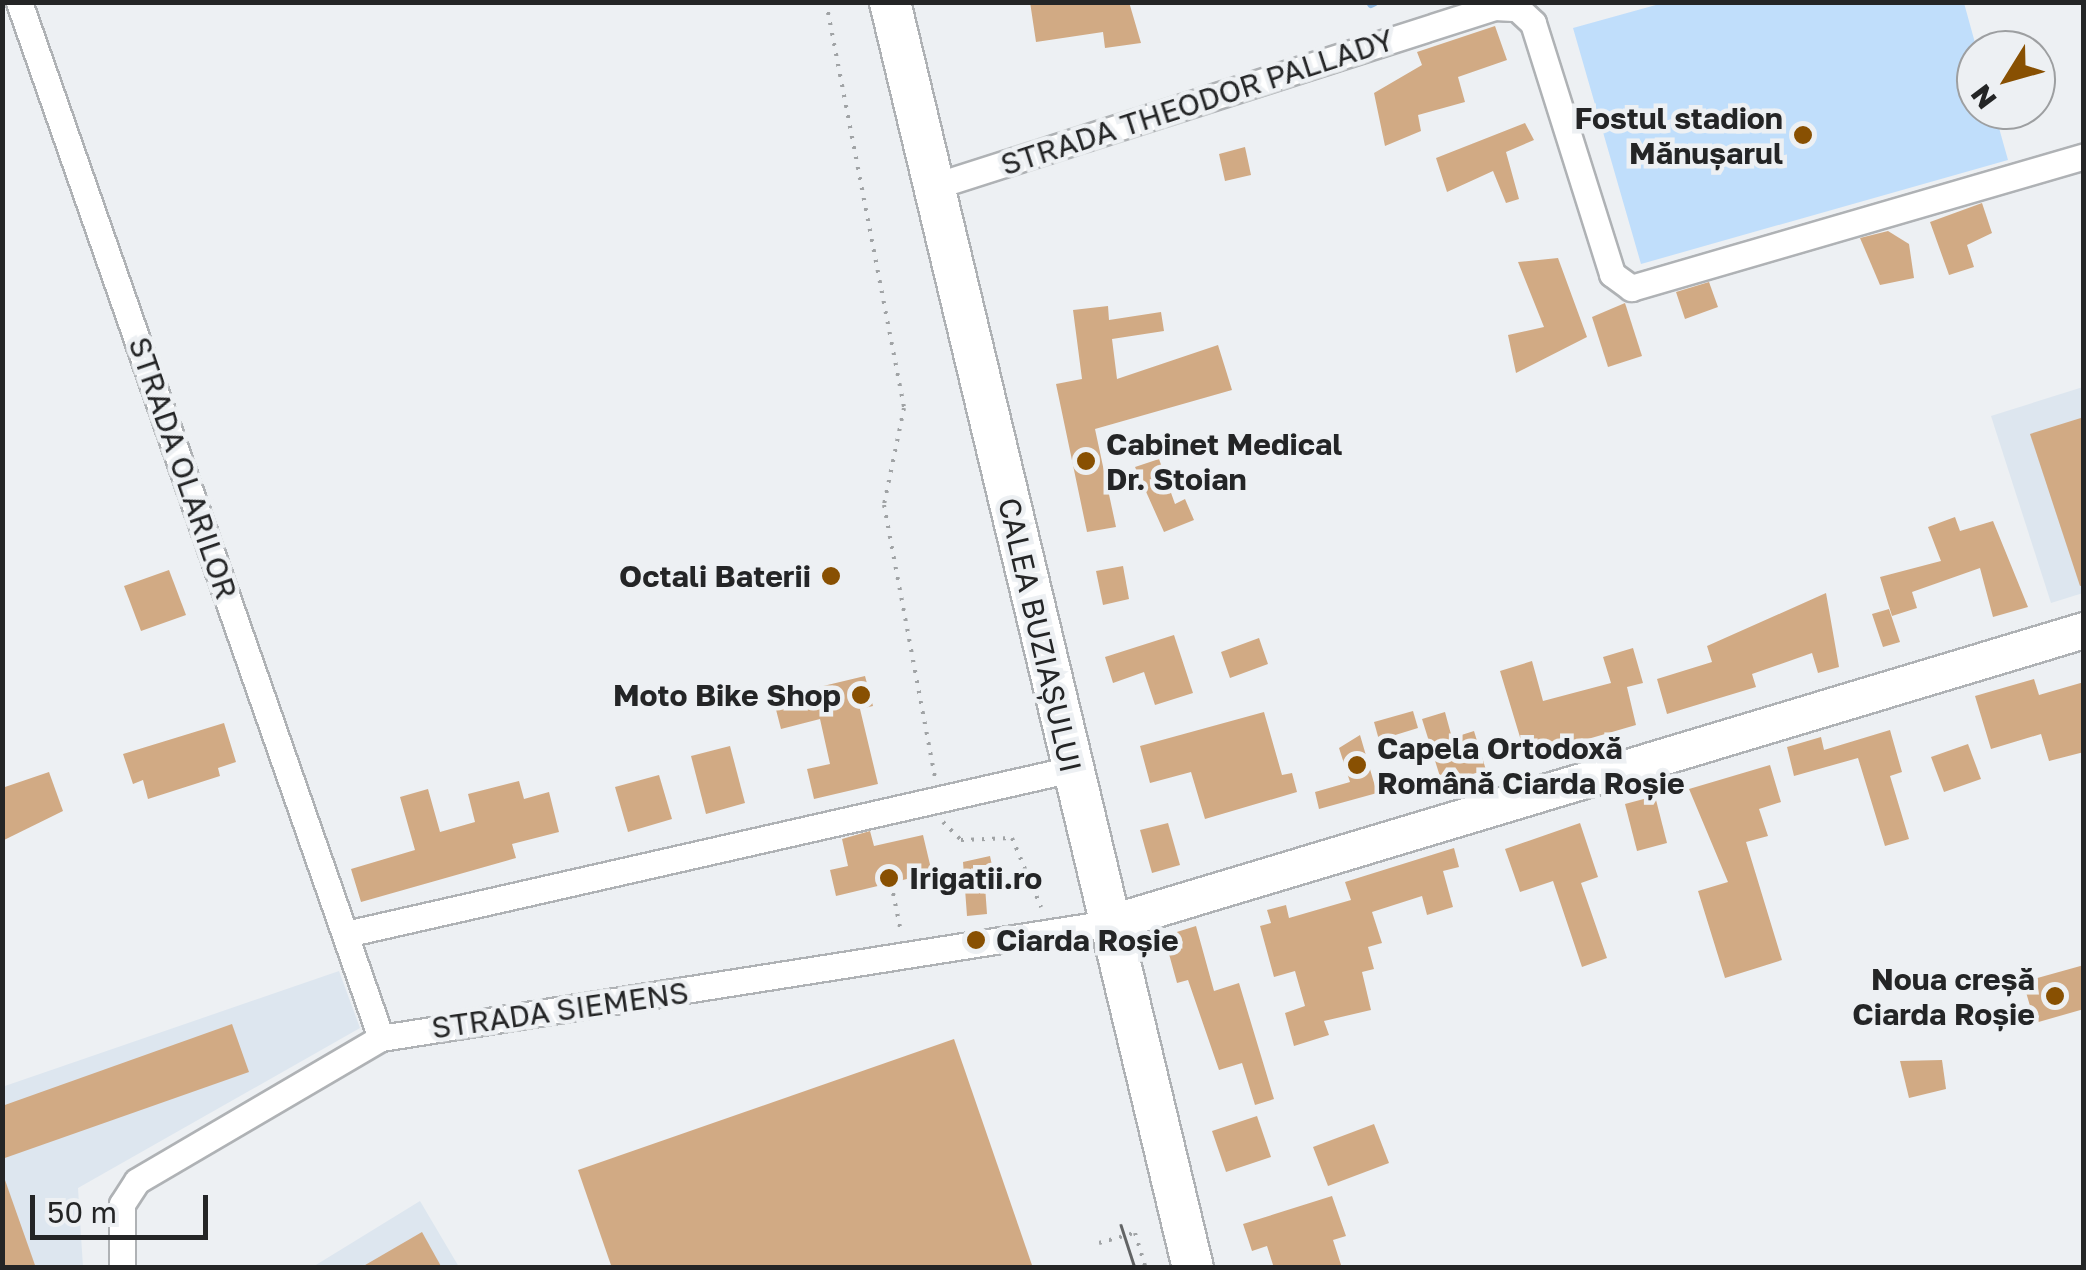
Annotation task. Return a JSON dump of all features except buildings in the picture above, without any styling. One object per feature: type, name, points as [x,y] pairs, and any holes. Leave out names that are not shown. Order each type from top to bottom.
[{"type":"main road","name":"CALEA BUZIAȘULUI","points":[[890,2],[1194,1268]]},
{"type":"street","name":"STRADA OLARILOR","points":[[18,2],[381,1038]]},
{"type":"street","name":"STRADA THEODOR PALLADY","points":[[935,186],[1495,7],[1517,8],[1533,23],[1612,274],[1630,288],[2084,156]]},
{"type":"street","points":[[1109,923],[2084,630]]},
{"type":"street","points":[[346,934],[1072,770]]},
{"type":"street","name":"STRADA SIEMENS","points":[[122,1268],[122,1204],[137,1180],[381,1038],[908,960],[1109,923]]},
{"type":"path","points":[[826,2],[904,408],[884,506],[939,800],[952,837],[1012,838],[1022,850],[1044,918]]},
{"type":"path","points":[[891,883],[908,960]]},
{"type":"path","points":[[1099,1243],[1135,1233],[1146,1268]]},
{"type":"shaded area","name":"Fostul stadion Mănușarul","points":[[1663,3],[1964,3],[1971,30],[1956,30],[1956,130],[2000,130],[2008,160],[1641,264],[1573,28]]},
{"type":"shaded area","points":[[2083,387],[2083,593],[2051,603],[1991,416]]},
{"type":"shaded area","points":[[339,971],[360,1028],[78,1188],[83,1267],[3,1267],[2,1087]]},
{"type":"shaded area","points":[[420,1201],[459,1267],[311,1268]]},
{"type":"waterway","points":[[1371,4],[1375,2]]},
{"type":"tram line","points":[[1121,1225],[1135,1268]]},
{"type":"place","name":"Fostul stadion Mănușarul","points":[[1803,135]]},
{"type":"place","name":"Cabinet Medical Dr. Stoian","points":[[1086,461]]},
{"type":"place","name":"Octali Baterii","points":[[831,576]]},
{"type":"place","name":"Moto Bike Shop","points":[[861,695]]},
{"type":"place","name":"Capela Ortodoxă Română Ciarda Roșie","points":[[1357,765]]},
{"type":"place","name":"Irigatii.ro","points":[[889,878]]},
{"type":"place","name":"Ciarda Roșie","points":[[976,940]]},
{"type":"place","name":"Noua creșă Ciarda Roșie","points":[[2055,996]]}]
